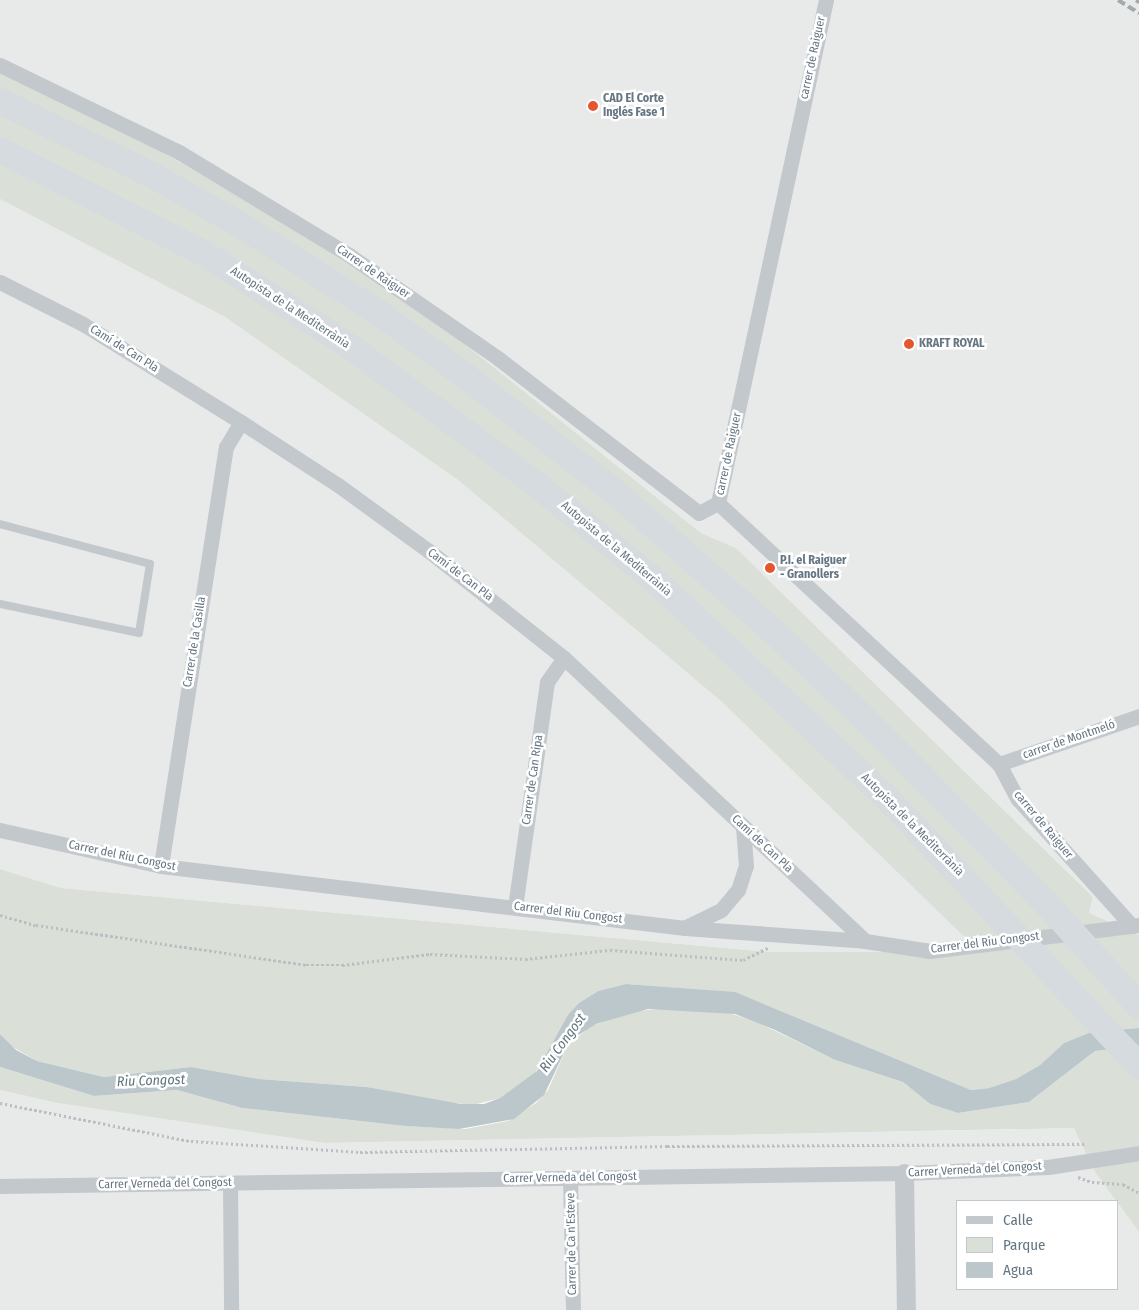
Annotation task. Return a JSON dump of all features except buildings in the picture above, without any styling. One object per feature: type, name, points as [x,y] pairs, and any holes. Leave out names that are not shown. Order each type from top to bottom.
[{"type":"highway","points":[[0,101],[143,171],[239,224],[373,309],[554,444],[676,543],[772,630],[862,716],[1046,903],[1139,1006]]},
{"type":"highway","name":"Autopista de la Mediterrània","points":[[0,150],[205,254],[348,345],[541,488],[659,584],[884,796],[989,904],[1139,1066]]},
{"type":"street","name":"carrer de Raiguer","points":[[826,0],[718,503],[998,764],[1018,798],[1136,925]]},
{"type":"street","name":"Carrer de Raiguer","points":[[0,65],[179,152],[349,255],[444,321],[699,513],[718,503]]},
{"type":"street","name":"Camí de Can Pla","points":[[0,282],[83,324],[241,422],[338,486],[429,551],[564,658],[865,941]]},
{"type":"street","name":"Carrer de la Casilla","points":[[161,866],[226,447],[241,422]]},
{"type":"street","name":"Carrer de Can Ripa","points":[[515,907],[547,682],[564,658]]},
{"type":"street","name":"carrer de Montmeló","points":[[998,764],[1139,716]]},
{"type":"street","points":[[685,928],[721,910],[738,890],[746,866],[743,826]]},
{"type":"street","name":"Carrer del Riu Congost","points":[[0,830],[161,866],[685,928],[774,936],[865,941],[930,951],[1136,925]]},
{"type":"street","name":"Carrer Verneda del Congost","points":[[0,1186],[904,1174],[1063,1165],[1139,1153]]},
{"type":"street","points":[[904,1174],[906,1310]]},
{"type":"street","name":"Carrer de Ca n'Esteve","points":[[570,1178],[573,1310]]},
{"type":"street","points":[[230,1183],[231,1310]]},
{"type":"lane","points":[[0,524],[150,564],[139,633],[0,604]]},
{"type":"path","points":[[0,916],[36,925],[306,965],[342,965],[430,954],[525,958],[610,950],[744,960],[770,947],[774,936]]},
{"type":"path","points":[[0,1103],[191,1141],[360,1152],[677,1146],[1087,1144]]},
{"type":"path","points":[[1063,1165],[1084,1181],[1123,1184],[1139,1193]]},
{"type":"shaded area","points":[[0,0],[1139,0],[1139,935],[1089,913],[1093,897],[736,548],[701,533],[466,345],[0,73]]},
{"type":"shaded area","points":[[0,199],[225,317],[458,480],[722,702],[981,952],[769,952],[61,888],[0,869]]},
{"type":"shaded area","points":[[0,1090],[57,1103],[324,1143],[1075,1128],[1095,1172],[1116,1200],[956,1200],[956,1290],[1119,1290],[1119,1204],[1139,1232],[1139,1310],[0,1310]]},
{"type":"green space","points":[[0,73],[150,145],[308,236],[466,345],[701,533],[736,548],[1093,897],[1089,913],[1139,935],[1139,1028],[1091,1032],[1064,1043],[1040,1065],[1016,1079],[989,1088],[971,1090],[754,1000],[717,991],[626,984],[598,991],[579,1003],[533,1076],[500,1098],[473,1105],[436,1101],[367,1087],[259,1079],[191,1067],[104,1077],[37,1061],[11,1046],[0,1034],[0,869],[61,888],[769,952],[980,952],[722,702],[458,480],[225,317],[0,199]]},
{"type":"green space","points":[[673,1008],[729,1013],[757,1022],[835,1060],[903,1082],[930,1104],[958,1113],[1029,1102],[1095,1051],[1139,1046],[1139,1232],[1119,1205],[1119,1200],[1116,1200],[1095,1172],[1074,1128],[324,1143],[57,1103],[0,1090],[0,1067],[94,1096],[177,1090],[242,1108],[405,1126],[465,1129],[508,1121],[536,1103],[548,1090],[568,1045],[591,1026],[636,1011]]},
{"type":"water","name":"Riu Congost","points":[[626,984],[735,992],[971,1090],[989,1088],[1016,1079],[1040,1065],[1064,1043],[1091,1032],[1139,1028],[1139,1046],[1095,1051],[1029,1102],[958,1113],[930,1104],[903,1082],[835,1060],[773,1029],[735,1014],[648,1009],[596,1024],[577,1036],[565,1051],[544,1095],[514,1119],[459,1129],[405,1126],[242,1108],[177,1090],[94,1096],[0,1067],[0,1034],[16,1050],[37,1061],[104,1077],[191,1067],[259,1079],[367,1087],[461,1104],[484,1104],[500,1098],[537,1071],[568,1015],[579,1003],[598,991]]},
{"type":"railway","points":[[1118,0],[1139,13]]},
{"type":"place","name":"CAD El Corte Inglés Fase 1","points":[[593,106]]},
{"type":"place","name":"KRAFT ROYAL","points":[[909,344]]},
{"type":"place","name":"P.I. el Raiguer - Granollers","points":[[770,568]]}]
